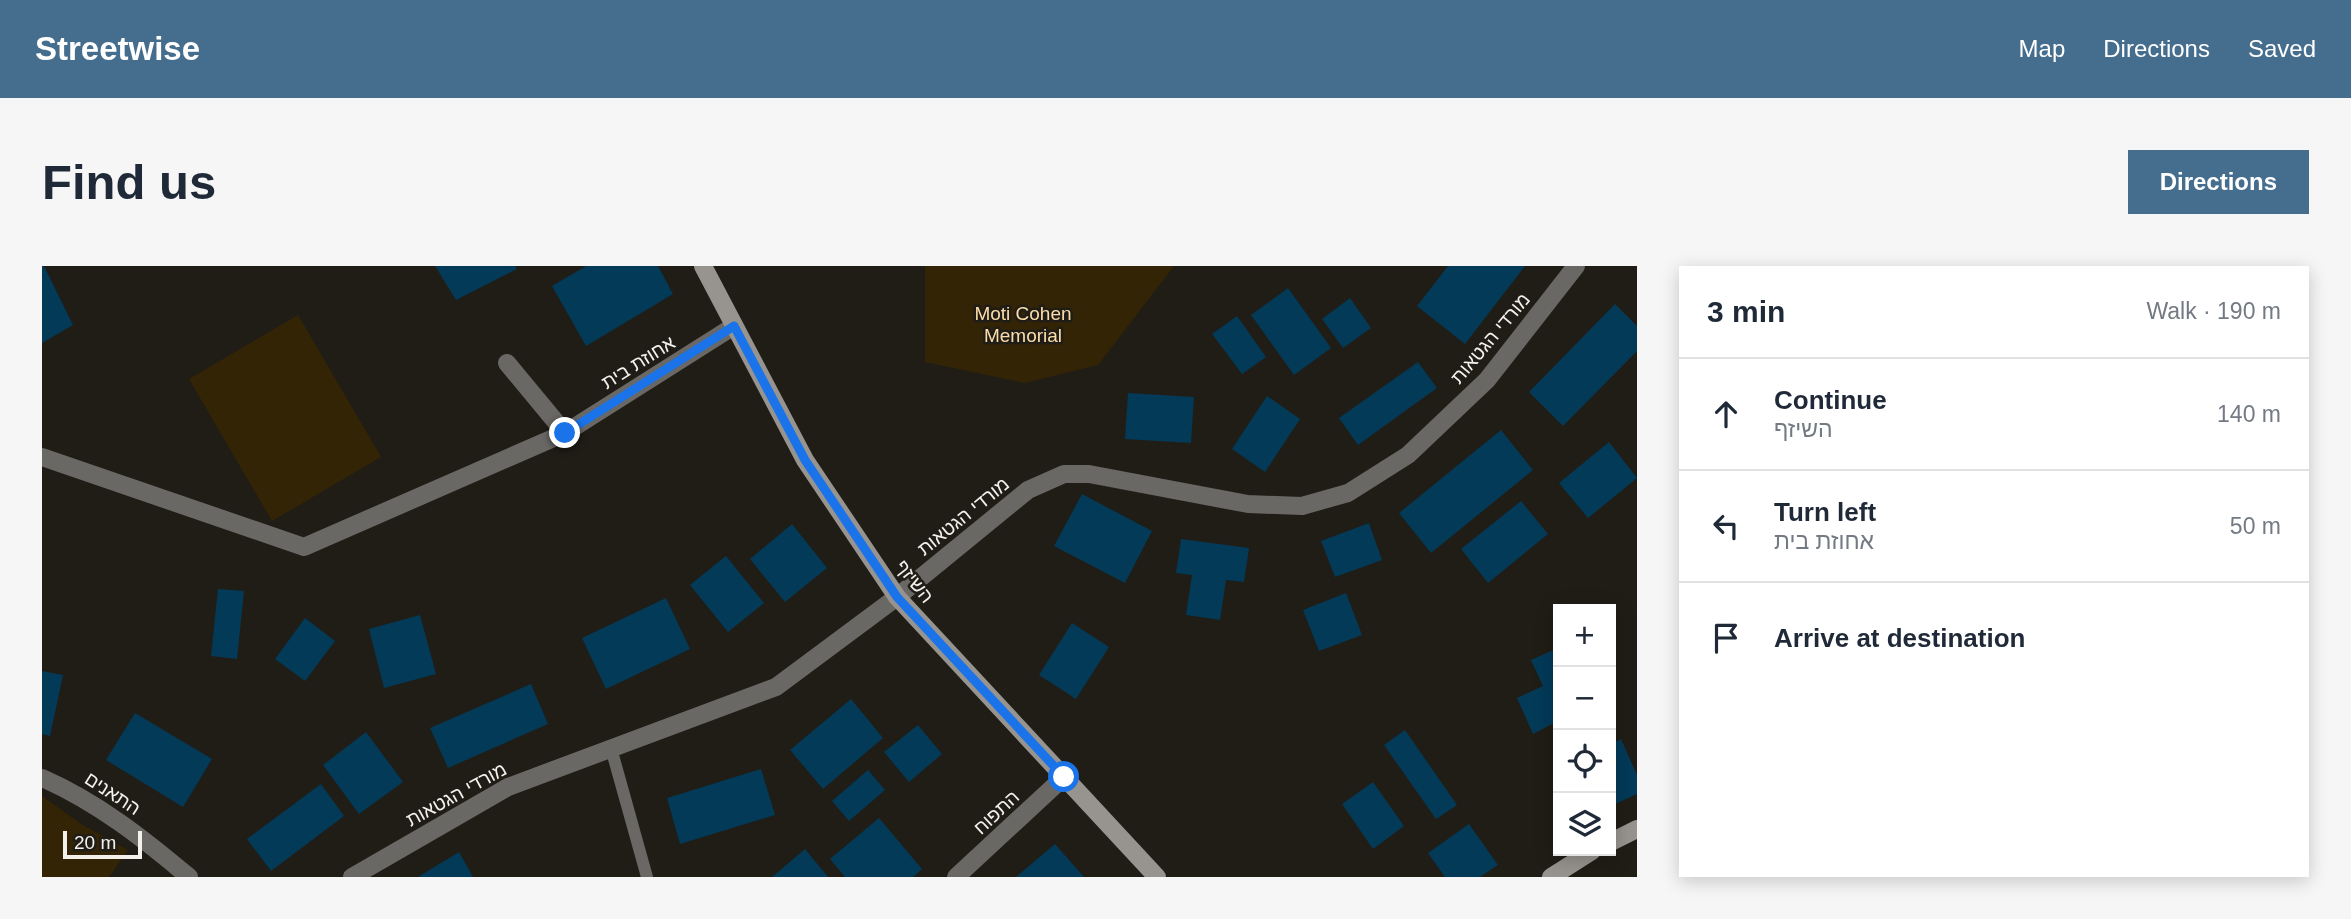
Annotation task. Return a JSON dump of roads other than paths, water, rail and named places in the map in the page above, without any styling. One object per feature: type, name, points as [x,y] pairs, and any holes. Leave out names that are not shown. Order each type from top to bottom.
[{"type":"street","name":"השיזף","points":[[703,266],[805,460],[897,597],[1157,877]]},
{"type":"street","name":"מורדי הגטאות","points":[[352,877],[508,787],[776,687],[897,597],[1028,490],[1064,474],[1089,474],[1248,504],[1303,506],[1349,493],[1408,455],[1487,380],[1576,266]]},
{"type":"street","name":"אחוזת בית","points":[[42,457],[304,547],[565,433],[734,326]]},
{"type":"street","points":[[507,363],[565,433]]},
{"type":"street","name":"התפוח","points":[[956,877],[1064,777]]},
{"type":"street","name":"התאנים","points":[[42,778],[69,790],[145,839],[189,877]]},
{"type":"street","points":[[1616,840],[1637,829]]},
{"type":"street","points":[[1550,877],[1584,856]]},
{"type":"lane","points":[[611,748],[647,877]]},
{"type":"park label","name":"Moti Cohen Memorial","points":[[1023,324]]}]
